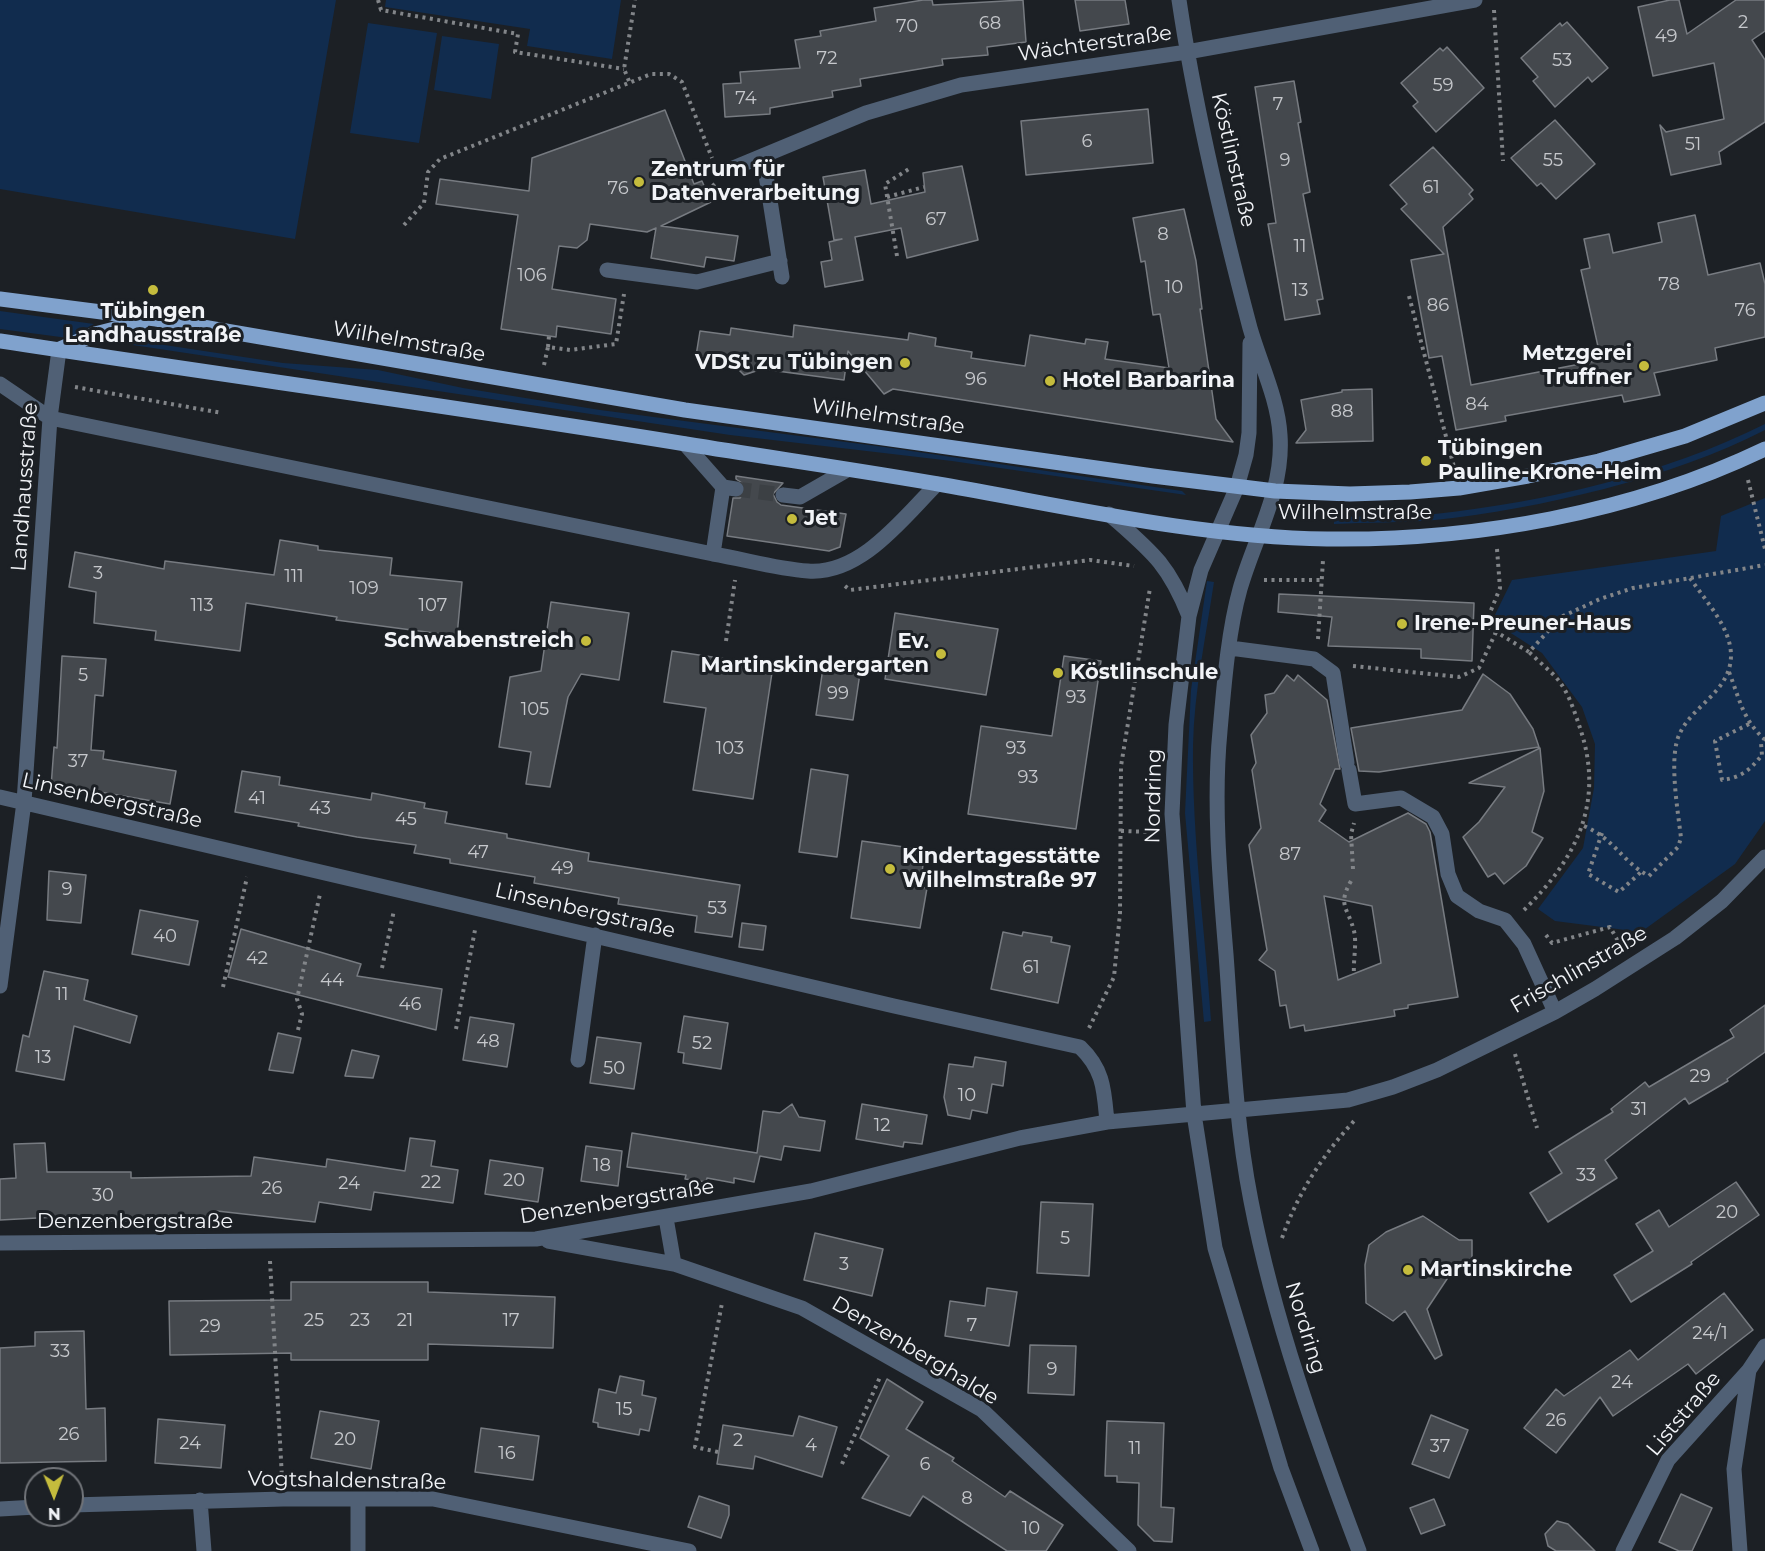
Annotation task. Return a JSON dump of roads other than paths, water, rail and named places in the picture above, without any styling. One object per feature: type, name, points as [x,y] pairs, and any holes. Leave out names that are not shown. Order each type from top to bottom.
[{"type":"main road","name":"Wilhelmstraße","points":[[0,299],[156,319],[339,349],[539,387],[686,410],[1237,487],[1275,490],[1350,494],[1459,488],[1599,461],[1685,436],[1765,403]]},
{"type":"main road","points":[[59,350],[115,327],[156,319]]},
{"type":"main road","name":"Wilhelmstraße","points":[[0,341],[685,444],[1109,514],[1218,530],[1324,539],[1384,538],[1495,527],[1608,504],[1669,486],[1743,460],[1765,449]]},
{"type":"street","name":"Köstlinstraße","points":[[1179,0],[1187,52],[1250,328],[1276,410],[1280,435],[1275,490]]},
{"type":"street","name":"Wächterstraße","points":[[731,169],[866,113],[961,85],[1187,52],[1475,0]]},
{"type":"street","points":[[763,156],[782,277]]},
{"type":"street","points":[[607,270],[697,282],[780,261]]},
{"type":"street","name":"Köstlinstraße","points":[[1237,487],[1249,433],[1250,328]]},
{"type":"street","name":"Landhausstraße","points":[[0,987],[24,802],[50,418],[59,350]]},
{"type":"street","points":[[0,384],[50,418],[713,554],[810,571],[851,563],[875,546],[937,484]]},
{"type":"street","points":[[685,444],[730,488],[713,554]]},
{"type":"street","points":[[783,495],[800,497],[847,470]]},
{"type":"street","name":"Nordring","points":[[1237,487],[1201,570],[1189,616],[1176,725],[1172,814],[1194,1114],[1215,1248],[1281,1468],[1312,1551]]},
{"type":"street","name":"Nordring","points":[[1275,490],[1239,592],[1219,734],[1217,810],[1237,1110],[1250,1198],[1270,1286],[1322,1454],[1359,1551]]},
{"type":"street","points":[[1109,514],[1158,558],[1177,587],[1189,616]]},
{"type":"street","points":[[1230,648],[1314,659],[1333,673],[1355,804],[1401,798],[1433,817],[1442,834],[1448,874],[1457,896],[1479,911],[1505,920],[1524,944],[1555,1012]]},
{"type":"street","name":"Linsenbergstraße","points":[[0,797],[479,907],[894,1006],[1080,1047],[1094,1061],[1103,1084],[1107,1122]]},
{"type":"street","name":"Frischlinstraße","points":[[1237,1110],[1348,1100],[1393,1087],[1437,1070],[1555,1012],[1675,939],[1722,901],[1765,857]]},
{"type":"street","points":[[578,1060],[595,935]]},
{"type":"street","points":[[1194,1114],[1237,1110]]},
{"type":"street","name":"Denzenbergstraße","points":[[0,1243],[536,1239],[812,1191],[1020,1138],[1107,1122],[1194,1114]]},
{"type":"street","points":[[666,1218],[674,1264]]},
{"type":"street","name":"Denzenberghalde","points":[[536,1239],[674,1264],[802,1308],[982,1410],[1129,1551]]},
{"type":"street","name":"Liststraße","points":[[1623,1551],[1668,1460],[1749,1370],[1765,1346]]},
{"type":"street","name":"Liststraße","points":[[1740,1551],[1734,1469],[1749,1370]]},
{"type":"street","points":[[358,1499],[358,1551]]},
{"type":"street","name":"Vogtshaldenstraße","points":[[84,1504],[200,1500],[434,1499],[689,1551]]},
{"type":"street","points":[[200,1500],[204,1551]]},
{"type":"street","points":[[0,1509],[24,1508]]},
{"type":"tunnel","points":[[736,489],[783,495]]},
{"type":"place","name":"Zentrum für Datenverarbeitung","points":[[639,182]]},
{"type":"place","name":"Tübingen Landhausstraße","points":[[153,290]]},
{"type":"place","name":"VDSt zu Tübingen","points":[[905,363]]},
{"type":"place","name":"Metzgerei Truffner","points":[[1644,366]]},
{"type":"place","name":"Hotel Barbarina","points":[[1050,381]]},
{"type":"place","name":"Tübingen Pauline-Krone-Heim","points":[[1426,461]]},
{"type":"place","name":"Jet","points":[[792,519]]},
{"type":"place","name":"Irene-Preuner-Haus","points":[[1402,624]]},
{"type":"place","name":"Schwabenstreich","points":[[586,641]]},
{"type":"place","name":"Ev. Martinskindergarten","points":[[941,654]]},
{"type":"place","name":"Köstlinschule","points":[[1058,673]]},
{"type":"place","name":"Kindertagesstätte Wilhelmstraße 97","points":[[890,869]]},
{"type":"place","name":"Martinskirche","points":[[1408,1270]]}]
